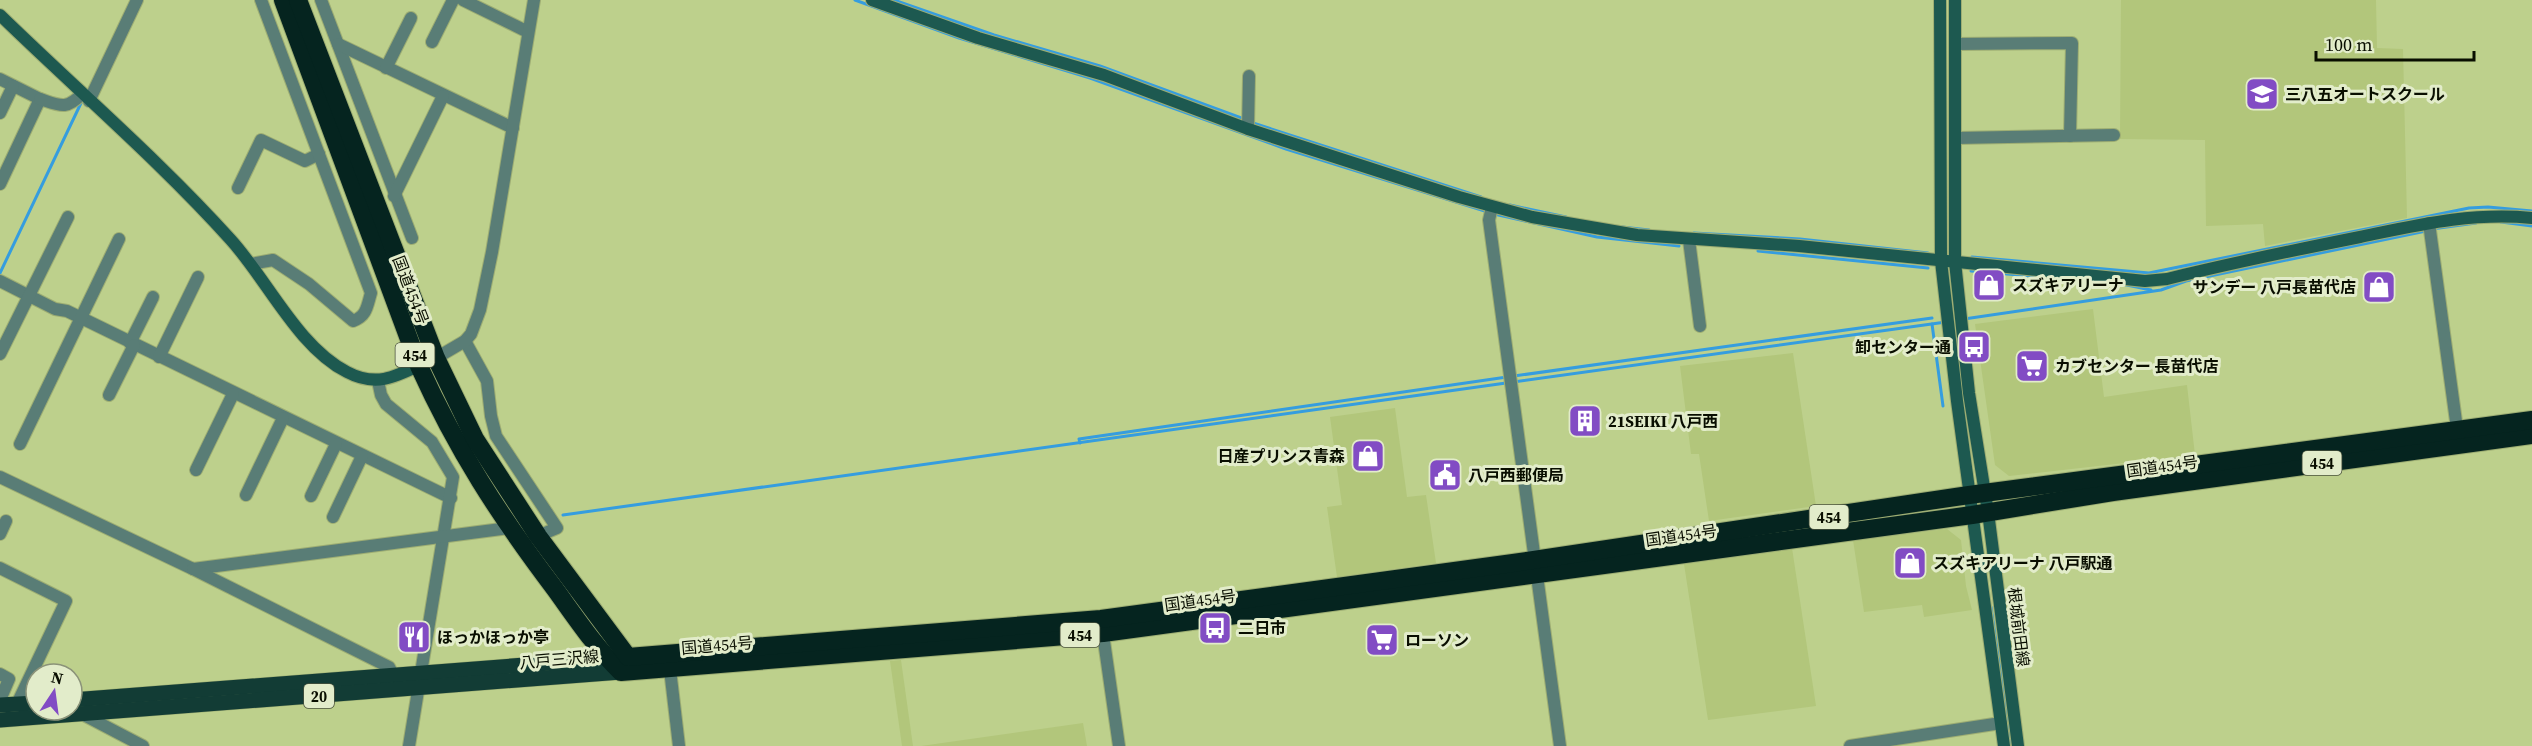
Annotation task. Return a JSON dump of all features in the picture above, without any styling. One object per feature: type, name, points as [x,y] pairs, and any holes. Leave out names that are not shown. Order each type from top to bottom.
[{"type":"highway","name":"国道454号","points":[[283,0],[419,366],[439,411],[475,476],[509,528],[607,658],[624,664],[1102,626],[1535,567],[1980,513],[2458,437],[2532,420]]},
{"type":"highway","name":"国道454号","points":[[298,0],[436,358],[475,439],[624,664]]},
{"type":"highway","name":"国道454号","points":[[1535,567],[1977,494],[2458,437],[2532,435]]},
{"type":"main road","name":"八戸三沢線","points":[[84,699],[393,675],[419,681],[607,658]]},
{"type":"main road","name":"八戸三沢線","points":[[84,714],[419,681],[624,664]]},
{"type":"main road","points":[[0,705],[24,704]]},
{"type":"main road","name":"八戸三沢線","points":[[0,720],[24,718]]},
{"type":"street","points":[[0,79],[40,99],[66,106],[86,97],[136,0]]},
{"type":"street","points":[[251,264],[273,261],[309,284],[353,321],[365,313],[371,293],[261,0]]},
{"type":"street","points":[[321,0],[394,196],[412,238]]},
{"type":"street","points":[[432,42],[453,0]]},
{"type":"street","points":[[463,0],[528,32]]},
{"type":"street","points":[[0,15],[182,190],[251,264],[298,329],[318,352],[347,372],[361,378],[378,381],[436,358],[465,341],[471,334],[480,310],[534,0]]},
{"type":"street","points":[[872,0],[978,38],[1104,75],[1248,129],[1492,207],[1584,228],[1689,240],[1799,246],[2145,281],[2167,279],[2429,223],[2483,215],[2532,218]]},
{"type":"street","points":[[1940,0],[1941,261],[1980,513]]},
{"type":"street","points":[[1955,0],[1955,262],[1977,494]]},
{"type":"street","points":[[386,68],[411,18]]},
{"type":"street","points":[[1955,44],[2072,43],[2070,136]]},
{"type":"street","points":[[338,44],[513,128]]},
{"type":"street","points":[[1248,129],[1249,76]]},
{"type":"street","points":[[0,113],[13,86]]},
{"type":"street","points":[[394,196],[443,96]]},
{"type":"street","points":[[0,184],[40,99]]},
{"type":"street","points":[[1956,138],[2114,135]]},
{"type":"street","points":[[238,188],[261,140],[305,161],[319,154]]},
{"type":"street","points":[[1492,207],[1489,220],[1560,746]]},
{"type":"street","points":[[0,354],[68,217]]},
{"type":"street","points":[[2429,223],[2458,437]]},
{"type":"street","points":[[20,444],[119,240]]},
{"type":"street","points":[[1689,240],[1700,326]]},
{"type":"street","points":[[159,357],[198,277]]},
{"type":"street","points":[[0,282],[81,318],[336,444],[452,498]]},
{"type":"street","points":[[109,395],[153,297]]},
{"type":"street","points":[[465,341],[487,381],[496,436],[557,528],[538,536]]},
{"type":"street","points":[[378,381],[386,404],[437,448],[453,477],[452,498],[409,746]]},
{"type":"street","points":[[196,471],[233,394]]},
{"type":"street","points":[[246,495],[283,418]]},
{"type":"street","points":[[311,496],[336,444]]},
{"type":"street","points":[[333,517],[362,456]]},
{"type":"street","points":[[0,477],[193,569],[389,667],[393,675]]},
{"type":"street","name":"根城前田線","points":[[1980,513],[2004,746]]},
{"type":"street","name":"根城前田線","points":[[1980,513],[2018,746]]},
{"type":"street","points":[[0,534],[6,521]]},
{"type":"street","points":[[193,569],[509,528]]},
{"type":"street","points":[[0,568],[66,601],[17,704]]},
{"type":"street","points":[[1102,626],[1119,746]]},
{"type":"street","points":[[669,661],[679,746]]},
{"type":"street","points":[[0,674],[9,679],[0,700]]},
{"type":"street","points":[[84,715],[143,746]]},
{"type":"street","points":[[1850,746],[2001,723]]},
{"type":"shaded area","name":"三八五オートスクール","points":[[2121,0],[2376,0],[2377,48],[2403,49],[2407,218],[2265,246],[2263,224],[2206,226],[2205,140],[2120,139]]},
{"type":"shaded area","points":[[2093,309],[2104,397],[2187,385],[2195,455],[2009,476],[1995,465],[1975,324]]},
{"type":"shaded area","points":[[1793,353],[1816,506],[1709,521],[1699,454],[1691,454],[1680,366]]},
{"type":"shaded area","name":"日産プリンス青森","points":[[1395,408],[1407,497],[1426,495],[1436,563],[1337,577],[1327,507],[1342,505],[1330,417]]},
{"type":"shaded area","name":"スズキアリーナ 八戸駅通","points":[[1947,529],[1961,540],[1966,586],[1972,610],[1924,617],[1922,605],[1864,612],[1853,540]]},
{"type":"shaded area","points":[[1792,548],[1816,706],[1708,720],[1684,564]]},
{"type":"shaded area","points":[[901,660],[913,746],[902,746],[890,661]]},
{"type":"shaded area","points":[[1083,723],[1087,746],[921,746]]},
{"type":"waterway","points":[[855,0],[959,38],[1090,78],[1286,149],[1488,212]]},
{"type":"waterway","points":[[894,0],[994,35],[1100,66],[1244,119]]},
{"type":"waterway","points":[[0,273],[82,101]]},
{"type":"waterway","points":[[1250,122],[1481,197]]},
{"type":"waterway","points":[[1510,205],[1566,217]]},
{"type":"waterway","points":[[1972,257],[2149,273],[2469,208],[2488,207],[2532,211]]},
{"type":"waterway","points":[[1494,214],[1597,237],[1679,246]]},
{"type":"waterway","points":[[2501,222],[2532,226]]},
{"type":"waterway","points":[[2432,229],[2476,223]]},
{"type":"waterway","points":[[1622,227],[1649,230]]},
{"type":"waterway","points":[[1964,319],[2161,290],[2186,281],[2426,231]]},
{"type":"waterway","points":[[1694,233],[1800,239],[1928,253]]},
{"type":"waterway","points":[[1758,251],[1928,268]]},
{"type":"waterway","points":[[1971,271],[2056,278]]},
{"type":"waterway","points":[[2122,284],[2151,290]]},
{"type":"waterway","points":[[1514,376],[1932,318]]},
{"type":"waterway","points":[[1513,382],[1946,322]]},
{"type":"waterway","points":[[1932,324],[1943,406]]},
{"type":"waterway","points":[[1080,443],[1079,439],[1507,377]]},
{"type":"waterway","points":[[563,515],[1506,383]]},
{"type":"waterway","points":[[1991,607],[2011,746]]},
{"type":"place","name":"三八五オートスクール","points":[[2262,94]]},
{"type":"place","name":"スズキアリーナ","points":[[1989,285]]},
{"type":"place","name":"サンデー 八戸長苗代店","points":[[2379,287]]},
{"type":"place","name":"卸センター通","points":[[1974,347]]},
{"type":"place","name":"カブセンター 長苗代店","points":[[2032,366]]},
{"type":"place","name":"21SEIKI 八戸西","points":[[1585,421]]},
{"type":"place","name":"日産プリンス青森","points":[[1368,456]]},
{"type":"place","name":"八戸西郵便局","points":[[1445,475]]},
{"type":"place","name":"スズキアリーナ 八戸駅通","points":[[1910,563]]},
{"type":"place","name":"二日市","points":[[1215,628]]},
{"type":"place","name":"ほっかほっか亭","points":[[414,637]]},
{"type":"place","name":"ローソン","points":[[1382,640]]}]
